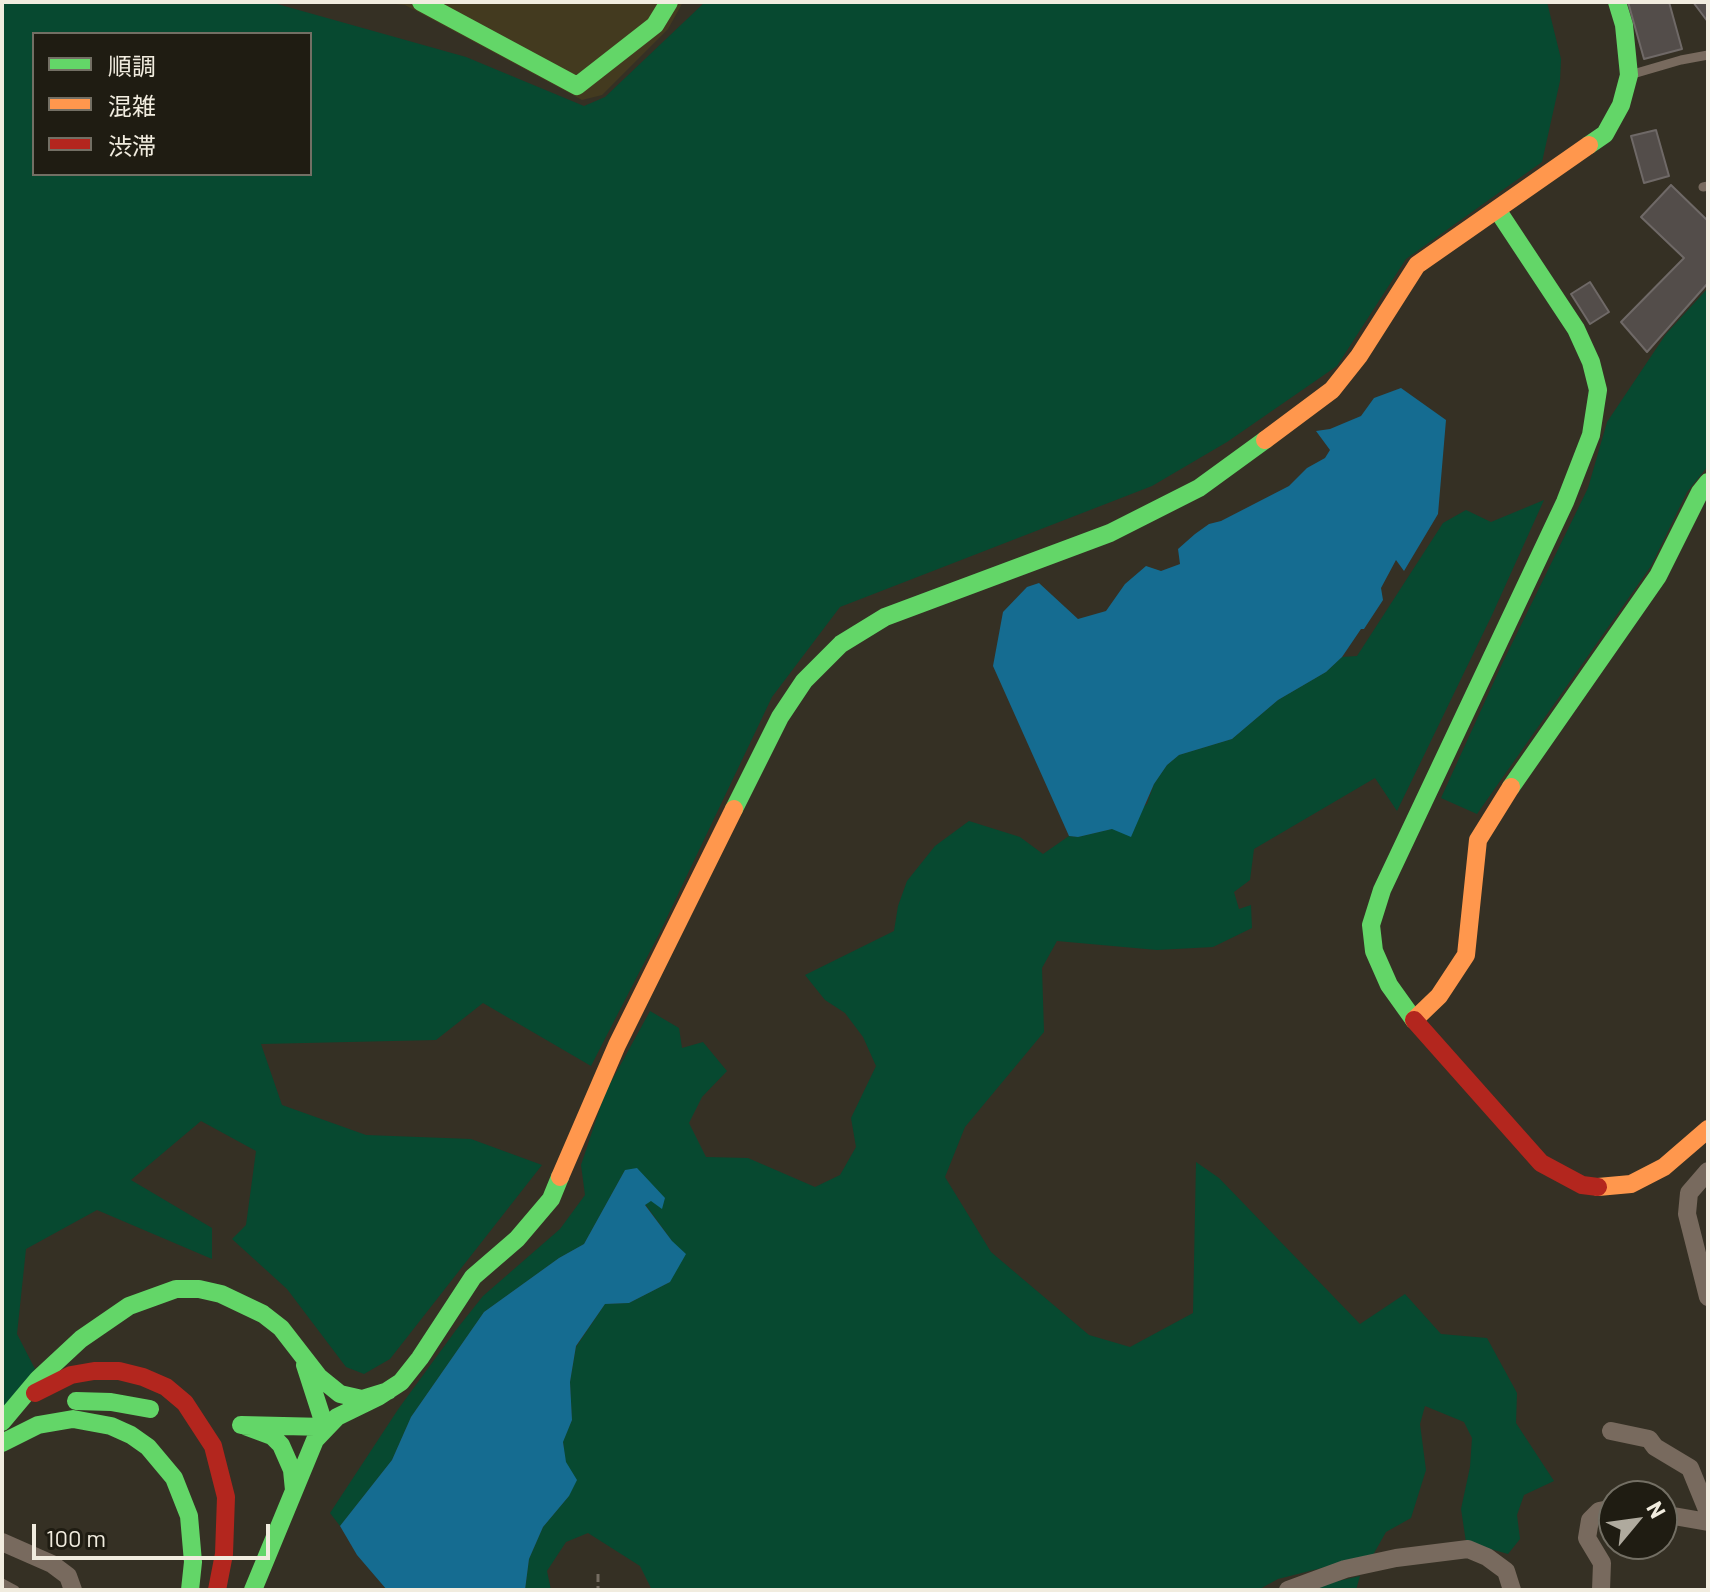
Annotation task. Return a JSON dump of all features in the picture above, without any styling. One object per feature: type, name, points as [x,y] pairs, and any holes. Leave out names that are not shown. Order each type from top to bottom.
[{"type":"main road","points":[[421,2],[577,86],[655,25],[669,2]]},
{"type":"main road","points":[[253,1590],[308,1453],[325,1427],[351,1409],[388,1391],[410,1371],[473,1277],[517,1239],[551,1199],[617,1045],[780,717],[804,681],[841,644],[885,617],[1110,533],[1199,488],[1332,390],[1359,356],[1417,265],[1605,134],[1621,105],[1629,75],[1624,25],[1617,2]]},
{"type":"main road","points":[[1498,211],[1576,329],[1591,362],[1598,390],[1591,435],[1565,502],[1382,890],[1371,925],[1374,951],[1389,985],[1414,1020],[1541,1163],[1582,1185],[1606,1188],[1631,1184],[1664,1167],[1708,1129]]},
{"type":"main road","points":[[1414,1020],[1439,996],[1466,955],[1478,840],[1492,814],[1658,576],[1708,482]]},
{"type":"main road","points":[[2,1422],[38,1379],[81,1339],[129,1306],[164,1292],[199,1289],[244,1303],[281,1328],[319,1377],[340,1394],[362,1399],[388,1391]]},
{"type":"main road","points":[[297,1347],[325,1427]]},
{"type":"main road","points":[[2,1422],[28,1398],[71,1375],[119,1371],[166,1387],[185,1403],[201,1425],[217,1457],[226,1497],[224,1554],[217,1590]]},
{"type":"main road","points":[[2,1441],[36,1414],[69,1401],[89,1400],[150,1409]]},
{"type":"main road","points":[[2,1441],[38,1425],[73,1419],[111,1426],[148,1447],[174,1478],[189,1516],[193,1562],[190,1590]]},
{"type":"main road","points":[[294,1490],[292,1470],[281,1445],[272,1436],[241,1425],[325,1427]]},
{"type":"street","points":[[1708,1171],[1689,1193],[1687,1214],[1708,1297]]},
{"type":"street","points":[[1611,1431],[1649,1439],[1655,1447],[1690,1468],[1708,1512]]},
{"type":"street","points":[[1598,1512],[1590,1520],[1587,1538],[1598,1556]]},
{"type":"street","points":[[1678,1517],[1708,1522]]},
{"type":"street","points":[[2,1542],[52,1564],[68,1576],[73,1590]]},
{"type":"street","points":[[1288,1590],[1345,1569],[1396,1558],[1468,1549],[1487,1557],[1506,1571],[1512,1590]]},
{"type":"street","points":[[1600,1560],[1601,1590]]},
{"type":"lane","points":[[1629,75],[1708,55]]},
{"type":"lane","points":[[2,1583],[15,1590]]},
{"type":"path","points":[[598,1574],[598,1590]]},
{"type":"shaded area","points":[[375,2],[683,2],[668,29],[602,95],[582,100],[405,5]]},
{"type":"green space","points":[[2,2],[270,2],[466,57],[584,106],[605,97],[705,2],[1547,2],[1561,59],[1560,81],[1542,162],[1406,259],[1337,366],[1227,442],[1152,486],[840,607],[772,697],[660,932],[591,1066],[483,1003],[436,1040],[261,1044],[282,1105],[366,1135],[471,1139],[542,1165],[390,1359],[364,1374],[346,1367],[287,1289],[232,1239],[246,1225],[256,1151],[201,1121],[131,1180],[212,1228],[212,1259],[97,1210],[26,1249],[17,1334],[35,1369],[2,1409]]},
{"type":"green space","points":[[1708,288],[1708,466],[1687,492],[1651,566],[1477,814],[1441,798],[1588,488],[1607,422],[1666,334]]},
{"type":"green space","points":[[1544,500],[1397,811],[1375,778],[1254,849],[1250,880],[1234,892],[1239,909],[1251,905],[1252,928],[1213,947],[1157,950],[1057,941],[1042,968],[1044,1032],[965,1127],[945,1177],[991,1252],[1089,1335],[1130,1347],[1193,1313],[1196,1162],[1219,1178],[1360,1324],[1405,1294],[1441,1334],[1487,1338],[1517,1393],[1516,1423],[1554,1481],[1524,1495],[1517,1515],[1520,1539],[1508,1554],[1466,1542],[1461,1509],[1470,1467],[1472,1438],[1464,1422],[1425,1406],[1420,1424],[1426,1470],[1411,1518],[1386,1532],[1373,1555],[1278,1579],[1258,1590],[652,1590],[640,1566],[588,1533],[566,1542],[547,1571],[551,1590],[525,1590],[529,1559],[543,1527],[569,1496],[563,1441],[572,1420],[570,1382],[576,1347],[605,1304],[629,1303],[670,1282],[672,1241],[645,1204],[651,1201],[625,1170],[584,1244],[559,1258],[484,1312],[411,1417],[392,1460],[340,1526],[330,1513],[399,1408],[456,1330],[483,1296],[560,1229],[585,1195],[581,1165],[605,1093],[650,1011],[679,1028],[682,1048],[703,1042],[727,1071],[702,1097],[689,1123],[706,1157],[748,1158],[815,1187],[840,1175],[856,1147],[851,1118],[876,1066],[863,1037],[845,1013],[825,1000],[805,975],[894,931],[898,906],[907,881],[935,846],[969,821],[1020,837],[1043,854],[1069,836],[1078,837],[1112,829],[1147,804],[1154,784],[1167,765],[1179,755],[1232,739],[1278,700],[1326,672],[1342,657],[1357,656],[1443,523],[1466,510],[1491,522]]},
{"type":"green space","points":[[1360,1576],[1356,1590],[1303,1590],[1308,1588]]},
{"type":"water","points":[[1401,388],[1446,420],[1438,514],[1404,571],[1396,560],[1381,588],[1383,600],[1364,629],[1326,672],[1278,700],[1232,739],[1179,755],[1167,765],[1154,784],[1131,837],[1112,829],[1078,837],[1069,836],[993,666],[1003,612],[1027,587],[1039,583],[1078,619],[1106,611],[1125,584],[1146,566],[1161,571],[1180,564],[1178,549],[1195,534],[1209,524],[1221,521],[1289,486],[1307,468],[1325,458],[1330,450],[1316,431],[1330,429],[1361,416],[1374,398]]},
{"type":"water","points":[[637,1168],[665,1198],[662,1209],[651,1201],[645,1205],[686,1254],[670,1282],[629,1303],[605,1304],[576,1346],[570,1382],[572,1420],[563,1442],[566,1462],[577,1480],[569,1496],[543,1527],[529,1559],[525,1590],[387,1590],[357,1555],[340,1526],[392,1460],[411,1417],[484,1312],[559,1258],[584,1244],[625,1170]]},
{"type":"building","points":[[1628,2],[1669,2],[1682,49],[1644,59]]},
{"type":"building","points":[[1693,2],[1708,2],[1708,22]]},
{"type":"building","points":[[1656,130],[1669,176],[1644,183],[1631,136]]},
{"type":"building","points":[[1671,185],[1708,221],[1708,283],[1647,352],[1621,322],[1684,258],[1641,217]]},
{"type":"building","points":[[1590,282],[1609,312],[1590,324],[1571,294]]},
{"type":"traffic: fast","points":[[421,2],[577,86],[655,25],[669,2]]},
{"type":"traffic: fast","points":[[1589,145],[1605,134],[1621,105],[1629,75],[1624,25],[1617,2]]},
{"type":"traffic: fast","points":[[1414,1020],[1389,985],[1374,951],[1371,925],[1382,890],[1565,502],[1591,435],[1598,390],[1591,362],[1576,329],[1498,211]]},
{"type":"traffic: fast","points":[[734,809],[780,717],[804,681],[841,644],[885,617],[1110,533],[1199,488],[1265,440]]},
{"type":"traffic: fast","points":[[1511,787],[1658,576],[1708,482]]},
{"type":"traffic: fast","points":[[253,1590],[315,1440],[337,1417],[401,1382],[473,1277],[517,1239],[551,1199],[560,1177]]},
{"type":"traffic: fast","points":[[2,1422],[38,1379],[81,1339],[129,1306],[176,1289],[199,1289],[221,1294],[263,1314],[281,1328],[319,1377],[340,1394],[362,1399],[388,1391]]},
{"type":"traffic: fast","points":[[241,1425],[325,1427],[305,1365]]},
{"type":"traffic: fast","points":[[76,1401],[111,1402],[150,1409]]},
{"type":"traffic: fast","points":[[2,1443],[38,1425],[73,1419],[111,1426],[148,1447],[174,1478],[189,1516],[193,1562],[190,1590]]},
{"type":"traffic: fast","points":[[245,1426],[272,1436],[281,1445],[292,1470],[294,1490]]},
{"type":"traffic: slow","points":[[1265,440],[1332,390],[1359,356],[1417,265],[1589,145]]},
{"type":"traffic: slow","points":[[1414,1020],[1439,996],[1466,955],[1478,840],[1511,787]]},
{"type":"traffic: slow","points":[[560,1177],[617,1045],[734,809]]},
{"type":"traffic: slow","points":[[1598,1187],[1631,1184],[1664,1167],[1708,1129]]},
{"type":"traffic: jam","points":[[1414,1020],[1541,1163],[1582,1185],[1598,1187]]},
{"type":"traffic: jam","points":[[35,1393],[71,1375],[119,1371],[166,1387],[185,1403],[213,1446],[226,1497],[224,1554],[217,1590]]}]
